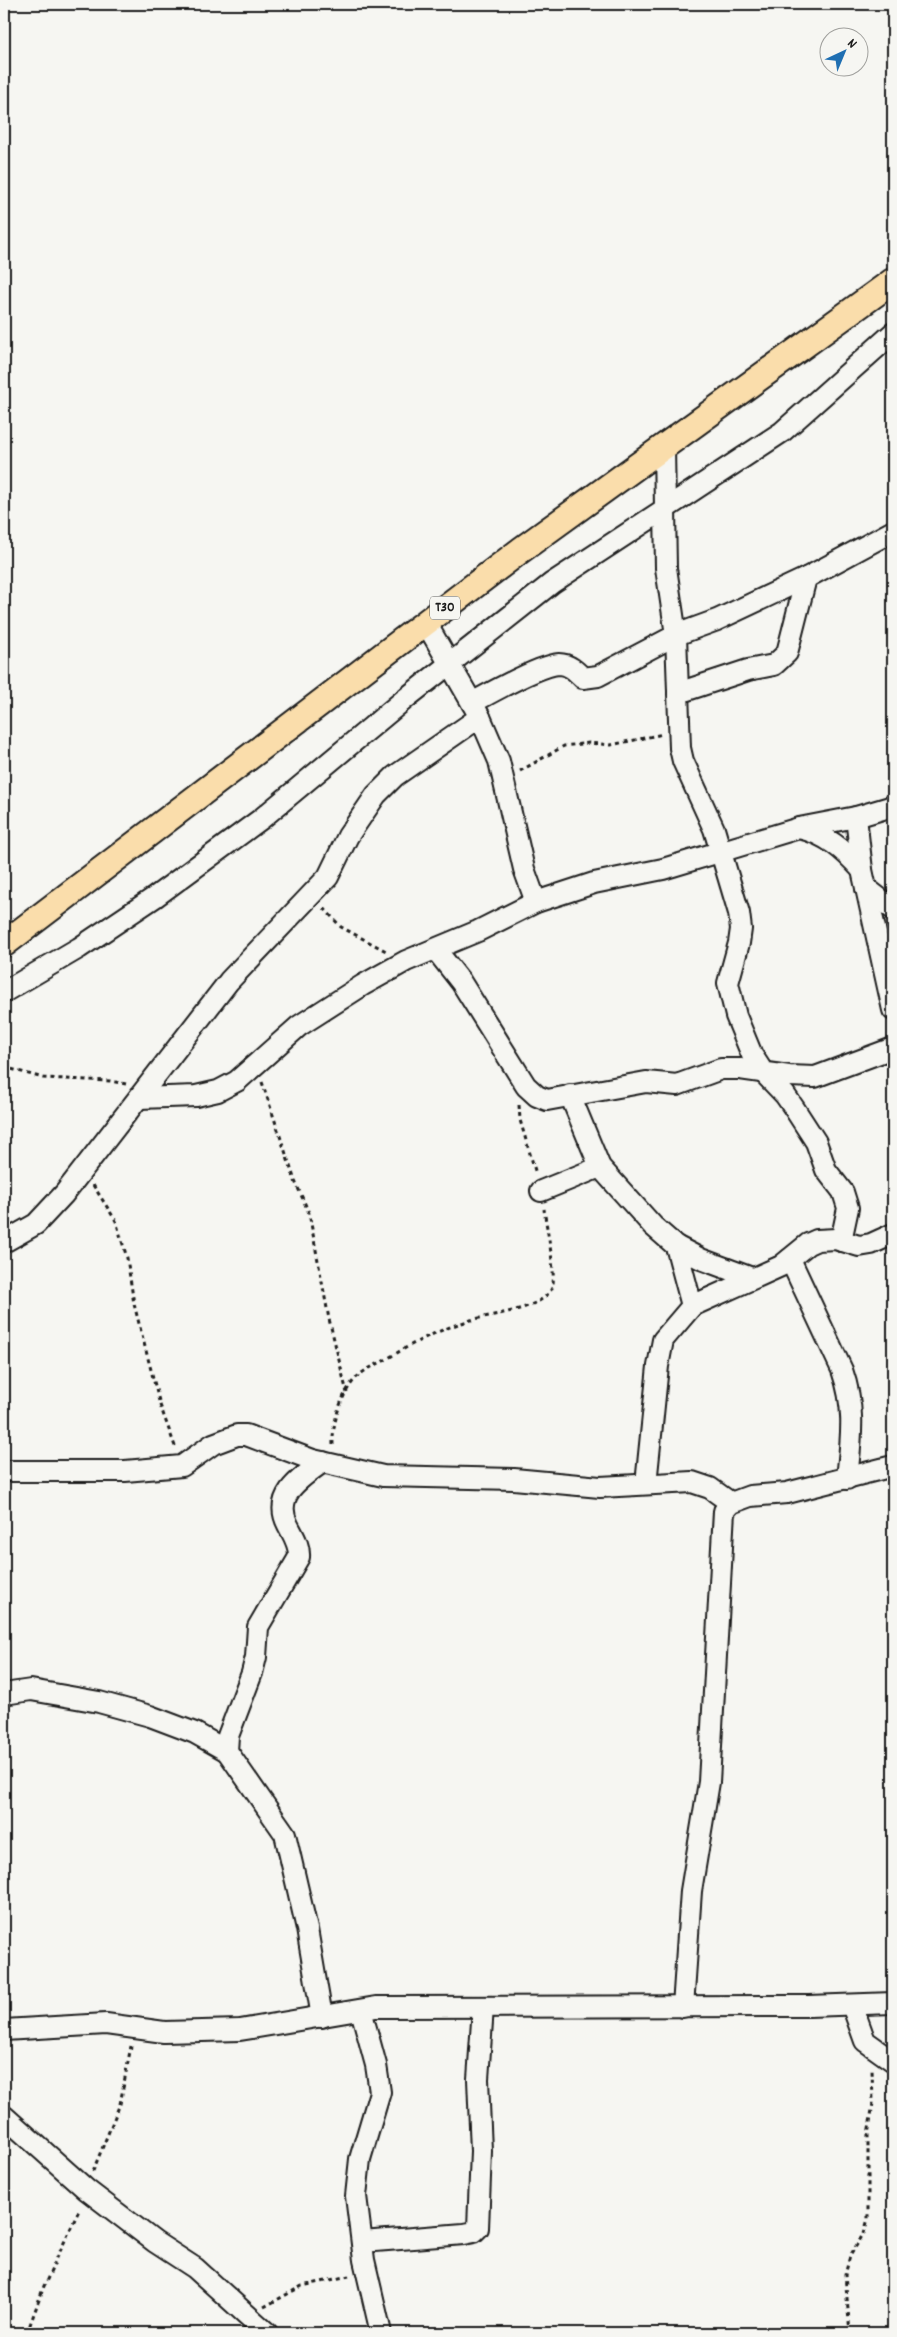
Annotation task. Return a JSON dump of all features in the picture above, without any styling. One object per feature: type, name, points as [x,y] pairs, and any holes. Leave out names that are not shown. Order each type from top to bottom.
[{"type":"main road","name":"T30","points":[[4,944],[521,550],[893,282]]},
{"type":"street","points":[[4,992],[79,948],[163,892],[261,819],[448,665],[552,584],[782,432],[893,333]]},
{"type":"street","points":[[664,447],[666,568],[676,635],[683,761],[714,829],[739,913],[741,929],[729,974],[730,994],[744,1036],[762,1072],[785,1095],[816,1142],[826,1170],[843,1192],[848,1208],[841,1241]]},
{"type":"street","points":[[4,1242],[36,1224],[84,1169],[229,981],[328,877],[348,836],[376,794],[506,684],[558,664],[574,669],[583,678],[598,676],[676,635],[717,620],[806,578],[893,531]]},
{"type":"street","points":[[678,693],[748,670],[774,665],[782,660],[787,653],[806,578]]},
{"type":"street","points":[[426,623],[448,665],[476,710],[504,780],[524,869],[536,902]]},
{"type":"street","points":[[142,1094],[196,1096],[218,1091],[237,1081],[299,1026],[363,985],[406,961],[436,950],[536,902],[594,883],[663,869],[722,853],[799,828],[856,817],[893,806]]},
{"type":"street","points":[[856,817],[864,879],[893,1010]]},
{"type":"street","points":[[799,828],[813,831],[830,840],[849,855],[864,879],[893,910]]},
{"type":"street","points":[[436,950],[461,982],[526,1086],[537,1096],[547,1100],[646,1082],[677,1086],[721,1069],[815,1077],[893,1048]]},
{"type":"street","points":[[570,1095],[600,1167],[626,1198],[676,1246],[700,1259],[752,1278]]},
{"type":"street","points":[[541,1191],[600,1167]]},
{"type":"street","points":[[646,1484],[658,1366],[663,1340],[692,1306],[790,1259],[808,1244],[817,1240],[827,1238],[859,1246],[871,1244],[893,1234]]},
{"type":"street","points":[[676,1246],[692,1306]]},
{"type":"street","points":[[790,1259],[848,1386],[852,1412],[847,1479]]},
{"type":"street","points":[[4,1471],[125,1471],[182,1466],[213,1444],[237,1435],[246,1435],[329,1463],[383,1476],[514,1479],[600,1487],[692,1482],[701,1484],[731,1503]]},
{"type":"street","points":[[227,1751],[228,1736],[252,1673],[256,1656],[258,1627],[299,1557],[296,1540],[285,1520],[282,1508],[285,1496],[292,1485],[329,1463]]},
{"type":"street","points":[[683,2007],[691,1891],[709,1782],[724,1511],[731,1503],[750,1496],[786,1493],[893,1466]]},
{"type":"street","points":[[4,1694],[31,1690],[99,1702],[159,1719],[195,1733],[227,1751],[285,1834],[307,1929],[322,2017]]},
{"type":"street","points":[[4,2030],[106,2024],[164,2032],[240,2030],[376,2007],[683,2007],[893,2003]]},
{"type":"street","points":[[852,2005],[860,2032],[868,2043],[893,2060]]},
{"type":"street","points":[[362,2242],[464,2234],[474,2232],[478,2228],[481,2151],[478,2079],[482,2007]]},
{"type":"street","points":[[361,2010],[376,2065],[380,2092],[360,2159],[356,2196],[367,2273],[381,2333]]},
{"type":"street","points":[[4,2116],[87,2190],[155,2242],[195,2268],[267,2333]]},
{"type":"path","points":[[504,780],[564,746],[584,743],[611,745],[680,732]]},
{"type":"path","points":[[314,893],[341,927],[406,961]]},
{"type":"path","points":[[256,1065],[295,1181],[309,1213],[329,1319],[346,1394]]},
{"type":"path","points":[[4,1067],[43,1078],[110,1081],[142,1094]]},
{"type":"path","points":[[329,1463],[332,1432],[346,1394],[358,1376],[417,1341],[468,1321],[512,1311],[544,1298],[548,1293],[554,1279],[541,1191],[520,1120],[520,1101],[526,1086]]},
{"type":"path","points":[[84,1169],[116,1221],[127,1258],[134,1304],[160,1405],[182,1466]]},
{"type":"path","points":[[27,2333],[40,2295],[87,2190],[92,2172],[120,2104],[135,2028]]},
{"type":"path","points":[[850,2333],[845,2275],[850,2256],[864,2233],[868,2219],[868,2135],[873,2094],[868,2043]]},
{"type":"path","points":[[248,2315],[302,2286],[367,2273]]}]
